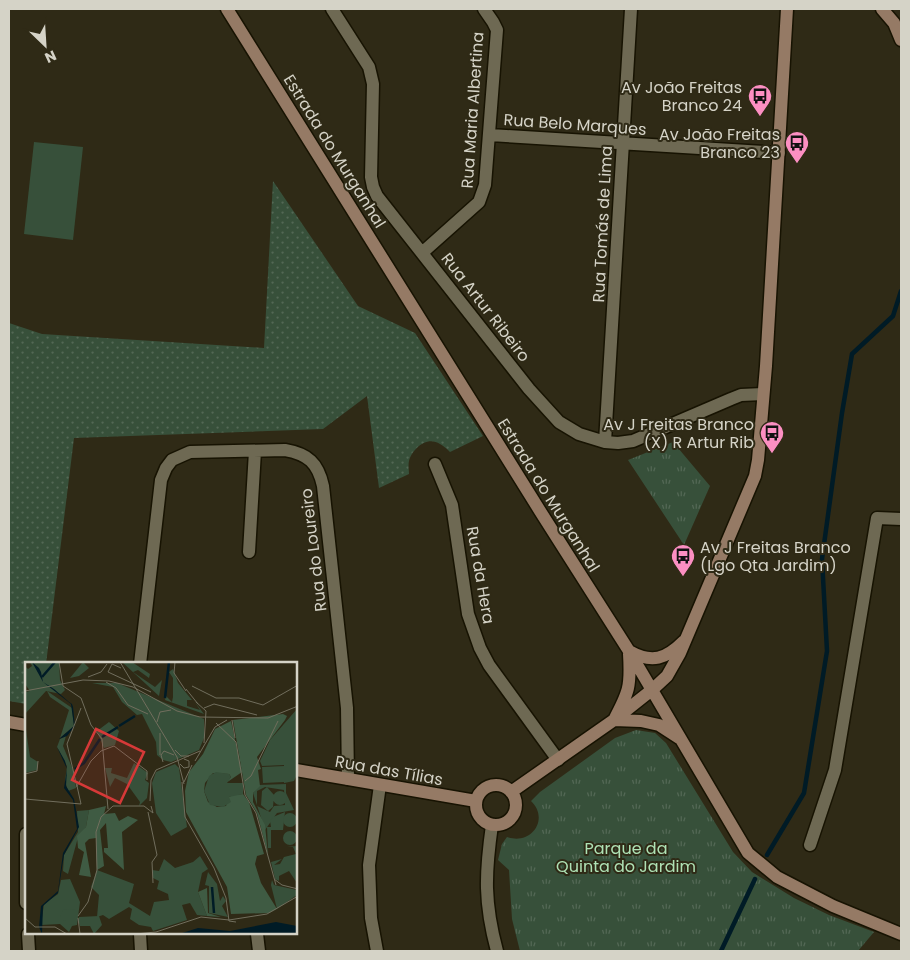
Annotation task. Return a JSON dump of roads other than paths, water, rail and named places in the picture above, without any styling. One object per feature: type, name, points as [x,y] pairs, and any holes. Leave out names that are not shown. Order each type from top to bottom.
[{"type":"street","name":"Estrada do Murganhal","points":[[227,9],[629,651],[748,853],[777,877],[833,906],[901,934]]},
{"type":"street","name":"Rua Artur Ribeiro","points":[[332,9],[369,66],[372,75],[370,160],[373,187],[378,196],[530,389],[560,422],[579,434],[605,442],[634,441],[731,399],[763,394]]},
{"type":"street","name":"Rua Maria Albertina","points":[[423,252],[479,202],[485,185],[497,30],[484,9]]},
{"type":"street","name":"Rua Tomás de Lima","points":[[605,442],[631,9]]},
{"type":"street","points":[[511,792],[614,720],[653,690],[667,676],[674,666],[755,476],[763,394],[787,9]]},
{"type":"street","points":[[882,9],[894,23],[901,40]]},
{"type":"street","name":"Rua Belo Marques","points":[[490,135],[778,153]]},
{"type":"street","name":"Rua do Loureiro","points":[[140,662],[160,489],[166,468],[172,460],[190,452],[285,450],[298,452],[316,466],[320,475],[347,708],[348,779]]},
{"type":"street","points":[[248,552],[255,451]]},
{"type":"street","name":"Rua da Hera","points":[[434,464],[452,505],[468,614],[480,648],[489,666],[558,760]]},
{"type":"street","points":[[810,845],[835,770],[877,518],[901,519]]},
{"type":"street","points":[[629,651],[641,658],[655,658],[666,655],[685,640]]},
{"type":"street","points":[[614,720],[627,696],[631,676],[629,651]]},
{"type":"street","points":[[614,720],[641,721],[659,725],[680,738]]},
{"type":"street","points":[[9,722],[25,725]]},
{"type":"street","name":"Rua das Tílias","points":[[298,770],[476,801]]},
{"type":"street","points":[[377,951],[371,918],[369,865],[380,785]]},
{"type":"street","points":[[500,786],[511,792],[516,803],[513,815],[504,823],[492,825],[486,823],[478,813],[476,801],[483,790],[488,787],[500,786]]},
{"type":"street","points":[[492,825],[485,888],[487,912],[496,951]]},
{"type":"street","points":[[28,935],[29,951]]},
{"type":"street","points":[[140,935],[141,951]]},
{"type":"street","points":[[257,935],[259,951]]},
{"type":"waterway","points":[[767,855],[804,793],[827,651],[822,559],[852,354],[893,316],[901,291]]},
{"type":"waterway","points":[[721,951],[755,879]]},
{"type":"place","name":"Av João Freitas Branco 24","points":[[760,117]]},
{"type":"place","name":"Av João Freitas Branco 23","points":[[797,164]]},
{"type":"place","name":"Av J Freitas Branco (X) R Artur Rib","points":[[772,454]]},
{"type":"place","name":"Av J Freitas Branco (Lgo Qta Jardim)","points":[[683,577]]},
{"type":"park label","name":"Parque da Quinta do Jardim","points":[[626,857]]}]
